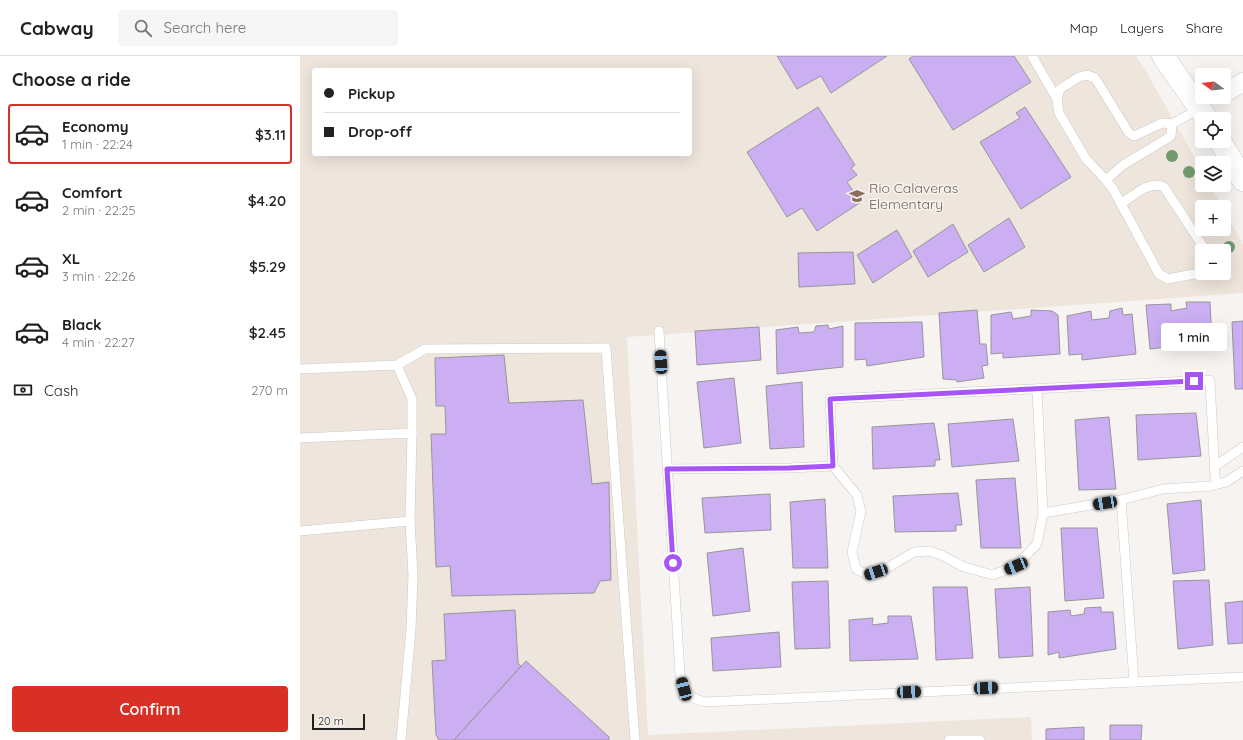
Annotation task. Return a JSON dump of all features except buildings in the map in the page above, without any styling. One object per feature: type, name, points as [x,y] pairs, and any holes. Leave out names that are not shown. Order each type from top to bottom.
[{"type":"main road","points":[[1163,56],[1209,108]]},
{"type":"main road","points":[[1224,148],[1243,180]]},
{"type":"street","points":[[1231,90],[1243,82]]},
{"type":"lane","points":[[1032,56],[1057,99],[1059,114],[1086,159],[1106,180],[1121,204],[1159,274],[1168,279],[1195,274]]},
{"type":"lane","points":[[1057,99],[1060,89],[1079,77],[1087,75],[1095,78],[1129,133],[1134,136],[1162,122],[1172,124],[1209,108]]},
{"type":"lane","points":[[1106,180],[1123,165],[1171,136],[1172,124]]},
{"type":"lane","points":[[1121,204],[1150,185],[1158,184],[1164,187],[1201,244]]},
{"type":"lane","points":[[659,331],[680,674],[684,689],[695,700],[706,702],[1243,677]]},
{"type":"lane","points":[[300,370],[397,365],[425,349],[606,348],[636,740]]},
{"type":"lane","points":[[397,365],[412,399],[410,521],[413,576],[411,629],[401,740]]},
{"type":"lane","points":[[1036,389],[1043,513],[1037,544],[1016,566],[993,575],[964,567],[941,555],[929,552],[914,552],[884,570],[868,575],[856,569],[852,552],[861,511],[857,495],[833,466],[830,399],[1210,380],[1215,466],[1218,484]]},
{"type":"lane","points":[[300,438],[412,433]]},
{"type":"lane","points":[[1215,466],[1243,448]]},
{"type":"lane","points":[[667,469],[789,468],[833,466]]},
{"type":"lane","points":[[1043,513],[1121,500],[1164,488],[1211,486],[1226,482],[1243,471]]},
{"type":"lane","points":[[1121,500],[1134,682]]},
{"type":"lane","points":[[300,532],[410,521]]},
{"type":"lane","points":[[949,740],[980,740]]},
{"type":"shaded area","points":[[300,56],[1136,56],[1195,159],[1195,192],[1214,192],[1218,200],[1195,200],[1195,236],[1231,236],[1231,223],[1243,245],[1243,293],[627,337],[648,735],[1031,717],[1032,740],[300,740]]},
{"type":"place","name":"Rio Calaveras Elementary","points":[[857,196]]},
{"type":"route","points":[[673,563],[667,469],[789,468],[833,466],[830,399],[1194,381]]}]
